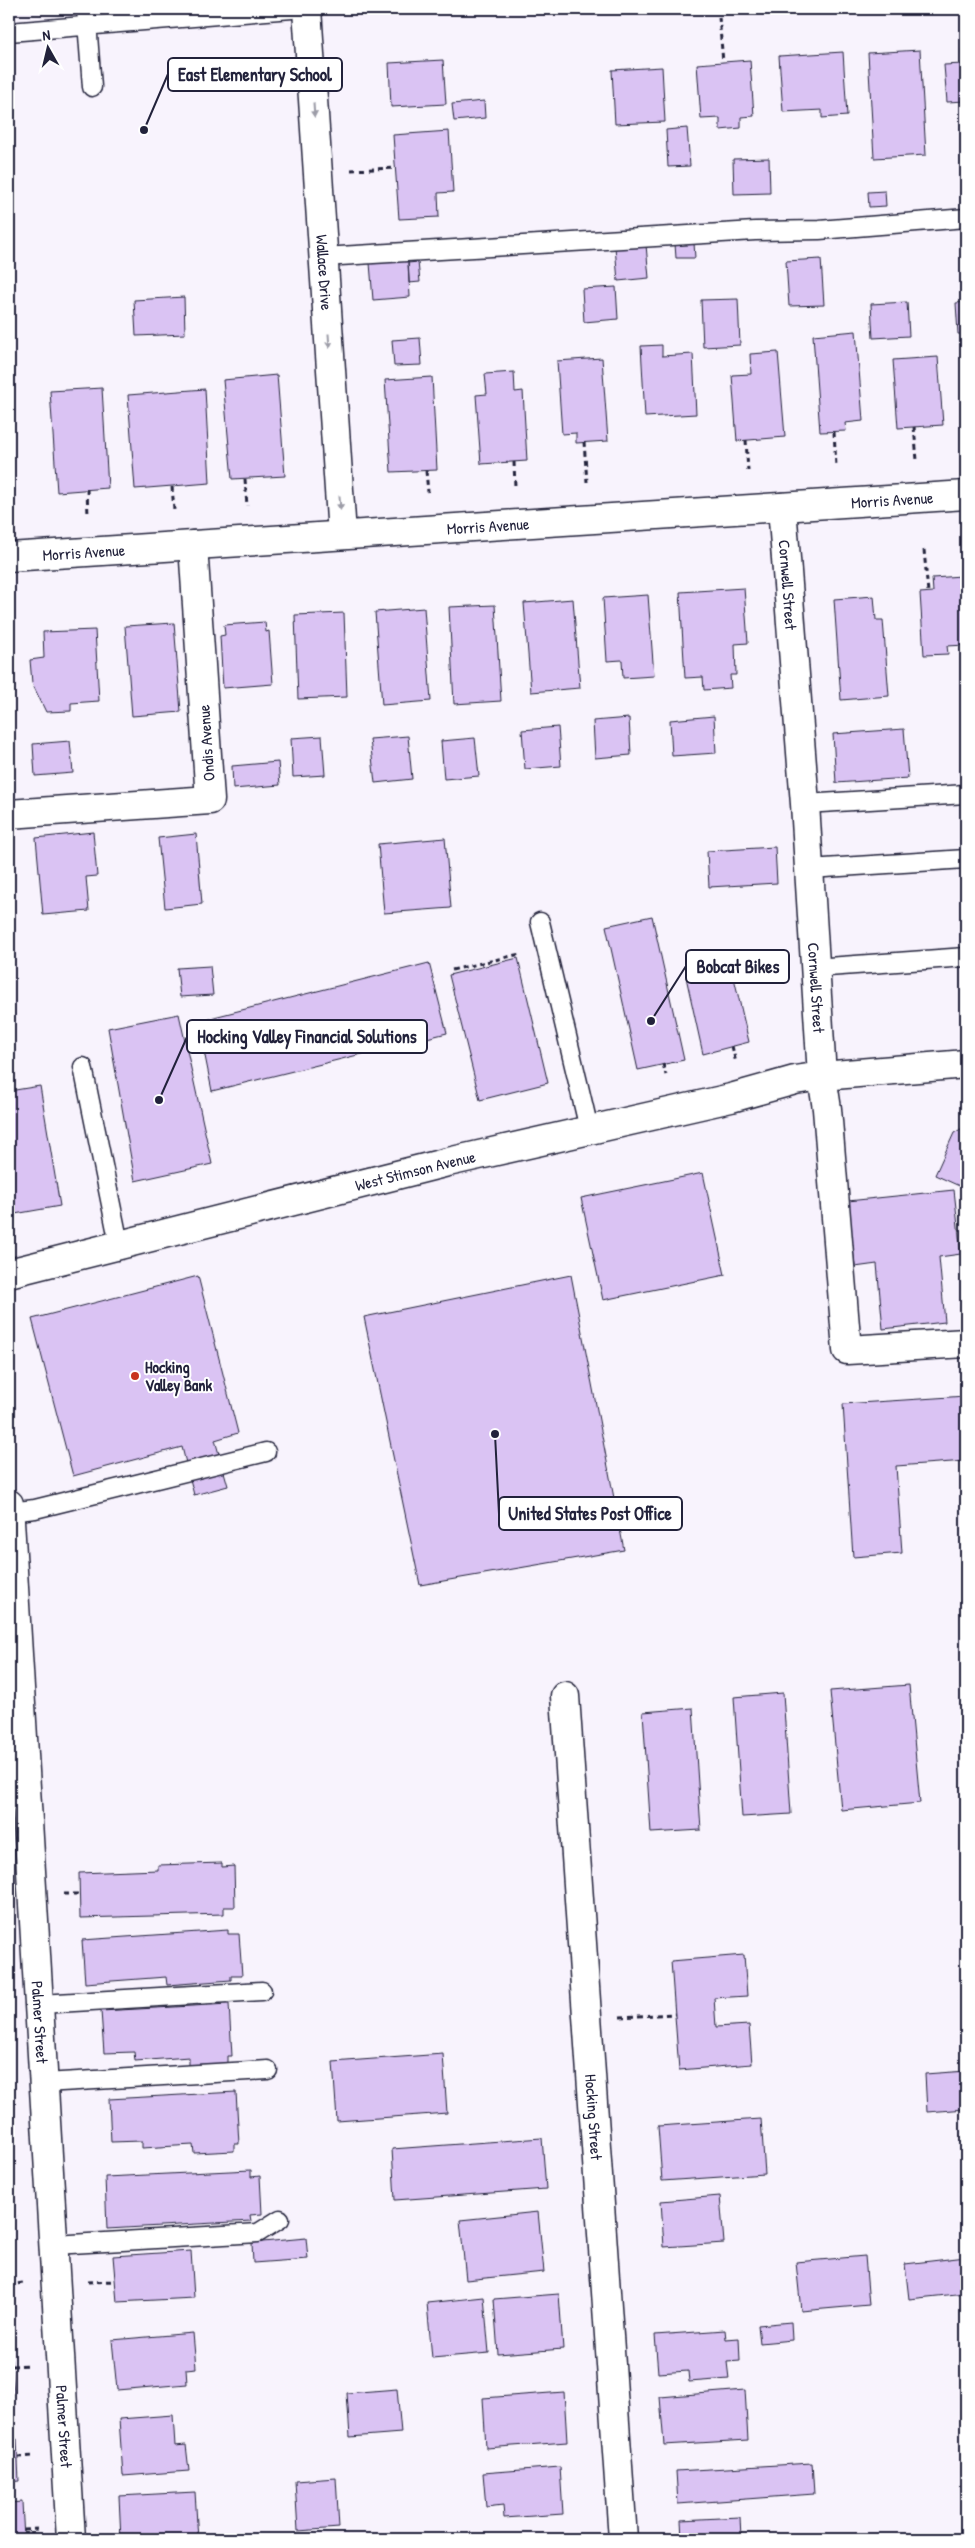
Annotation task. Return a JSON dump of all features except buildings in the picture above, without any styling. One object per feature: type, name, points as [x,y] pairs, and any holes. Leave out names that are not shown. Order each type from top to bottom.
[{"type":"street","name":"Wallace Drive","points":[[307,9],[342,535]]},
{"type":"street","name":"Morris Avenue","points":[[9,557],[966,495]]},
{"type":"street","name":"Cornwell Street","points":[[782,507],[805,804],[822,1076],[827,1109],[847,1350],[966,1343]]},
{"type":"street","name":"Ondis Avenue","points":[[9,814],[210,800],[193,545]]},
{"type":"street","name":"West Stimson Avenue","points":[[9,1273],[254,1209],[589,1129],[822,1076],[966,1064]]},
{"type":"street","name":"Palmer Street","points":[[9,1508],[13,1625],[40,2004],[71,2539]]},
{"type":"street","name":"Hocking Street","points":[[565,1696],[623,2539]]},
{"type":"lane","points":[[9,32],[87,17],[292,9]]},
{"type":"lane","points":[[87,17],[92,87]]},
{"type":"lane","points":[[323,257],[746,231],[819,230],[966,218]]},
{"type":"lane","points":[[805,804],[966,794]]},
{"type":"lane","points":[[809,869],[966,859]]},
{"type":"lane","points":[[540,922],[589,1129]]},
{"type":"lane","points":[[814,968],[966,957]]},
{"type":"lane","points":[[83,1067],[119,1244]]},
{"type":"lane","points":[[9,1508],[35,1509],[266,1452]]},
{"type":"lane","points":[[40,2004],[262,1991]]},
{"type":"lane","points":[[44,2083],[268,2070]]},
{"type":"lane","points":[[54,2245],[258,2233],[280,2218]]},
{"type":"path","points":[[719,17],[723,62]]},
{"type":"path","points":[[349,170],[396,168]]},
{"type":"path","points":[[914,427],[917,460]]},
{"type":"path","points":[[834,432],[836,466]]},
{"type":"path","points":[[746,440],[748,471]]},
{"type":"path","points":[[584,442],[587,482]]},
{"type":"path","points":[[514,462],[515,487]]},
{"type":"path","points":[[426,470],[428,492]]},
{"type":"path","points":[[246,479],[247,506]]},
{"type":"path","points":[[172,486],[174,510]]},
{"type":"path","points":[[87,489],[88,516]]},
{"type":"path","points":[[924,550],[928,592]]},
{"type":"path","points":[[452,970],[521,954],[523,963]]},
{"type":"path","points":[[732,1046],[737,1064]]},
{"type":"path","points":[[663,1064],[666,1075]]},
{"type":"path","points":[[616,2017],[675,2014]]},
{"type":"path","points":[[83,2282],[115,2281]]},
{"type":"path","points":[[12,2366],[20,2366]]},
{"type":"path","points":[[18,2457],[28,2456]]},
{"type":"path","points":[[24,2530],[34,2529]]},
{"type":"place","name":"East Elementary School","points":[[144,130]]},
{"type":"place","name":"Bobcat Bikes","points":[[651,1021]]},
{"type":"place","name":"Hocking Valley Financial Solutions","points":[[159,1100]]},
{"type":"place","name":"Hocking Valley Bank","points":[[135,1376]]},
{"type":"place","name":"United States Post Office","points":[[495,1434]]}]
